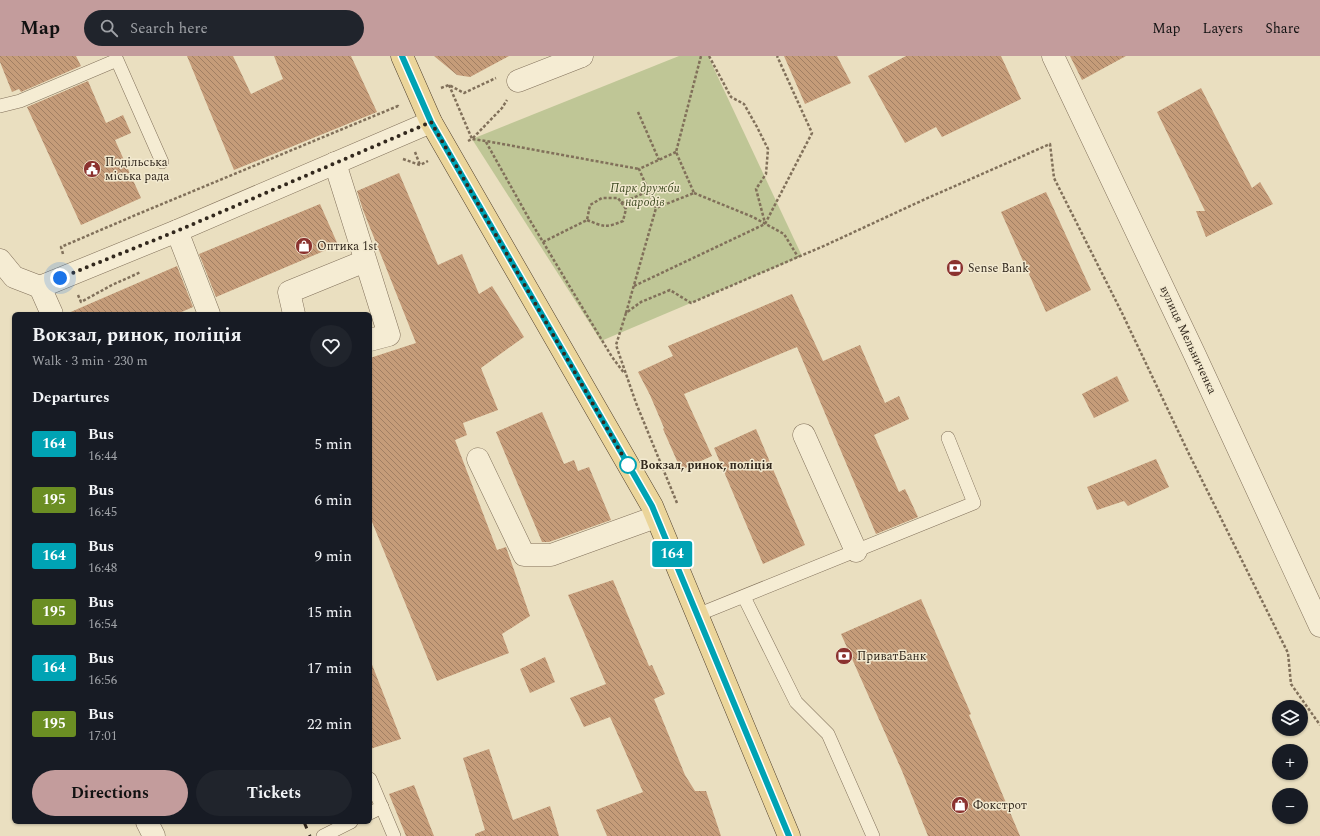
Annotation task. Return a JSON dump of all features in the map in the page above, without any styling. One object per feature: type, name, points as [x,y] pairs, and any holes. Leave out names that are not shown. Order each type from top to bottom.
[{"type":"main road","points":[[402,56],[431,122],[652,506],[789,836]]},
{"type":"street","points":[[518,81],[582,56]]},
{"type":"street","name":"вулиця Мельниченка","points":[[1053,56],[1194,353],[1320,626]]},
{"type":"street","points":[[0,260],[14,277],[40,287],[177,231],[431,122]]},
{"type":"street","points":[[335,163],[389,334],[372,339]]},
{"type":"street","points":[[177,231],[208,312]]},
{"type":"street","points":[[294,312],[289,292],[365,261]]},
{"type":"street","points":[[40,287],[51,312]]},
{"type":"street","points":[[804,435],[856,551]]},
{"type":"street","points":[[478,458],[524,556],[552,556],[656,517]]},
{"type":"street","points":[[149,824],[154,836]]},
{"type":"lane","points":[[0,106],[20,101],[117,60],[162,162]]},
{"type":"lane","points":[[697,615],[974,503],[948,438]]},
{"type":"lane","points":[[744,597],[796,702],[828,734],[873,836]]},
{"type":"lane","points":[[372,789],[376,810],[394,836]]},
{"type":"lane","points":[[323,836],[347,824]]},
{"type":"path","points":[[701,56],[676,152],[694,193],[765,224],[784,234],[798,257]]},
{"type":"path","points":[[709,56],[731,97],[744,104],[768,149],[766,174],[756,189],[765,224]]},
{"type":"path","points":[[634,286],[765,224],[812,133],[777,56]]},
{"type":"path","points":[[509,72],[518,81],[502,108],[472,139],[449,85],[464,93],[509,72]]},
{"type":"path","points":[[420,97],[449,85]]},
{"type":"path","points":[[638,112],[659,160]]},
{"type":"path","points":[[486,141],[543,242],[612,357],[626,375]]},
{"type":"path","points":[[623,322],[626,313],[641,302],[670,290],[691,303],[798,257],[1050,144],[1054,178],[1122,313],[1199,475],[1288,653],[1291,684],[1320,725]]},
{"type":"path","points":[[676,152],[639,169],[656,208],[616,345],[636,403],[678,503]]},
{"type":"path","points":[[621,203],[649,191]]},
{"type":"path","points":[[656,208],[694,193]]},
{"type":"path","points":[[602,198],[618,198],[626,209],[623,221],[609,227],[587,220],[590,205],[602,198]]},
{"type":"path","points":[[543,242],[587,220]]},
{"type":"green space","name":"Парк дружби народів","points":[[679,56],[708,56],[802,256],[601,341],[472,139]]},
{"type":"building","points":[[0,56],[76,56],[81,66],[21,92],[19,89],[12,92],[0,62]]},
{"type":"building","points":[[187,56],[233,56],[251,94],[283,79],[274,56],[351,56],[377,112],[234,170]]},
{"type":"building","points":[[434,56],[509,56],[470,77],[457,75]]},
{"type":"building","points":[[784,56],[837,56],[851,83],[805,104]]},
{"type":"building","points":[[906,56],[1001,56],[1021,99],[942,137],[936,127],[905,143],[868,76]]},
{"type":"building","points":[[1070,56],[1126,56],[1082,80]]},
{"type":"building","name":"Подільська міська рада","points":[[88,81],[106,123],[123,115],[131,133],[115,140],[141,198],[81,225],[27,107]]},
{"type":"building","points":[[1201,88],[1252,188],[1260,182],[1273,204],[1206,237],[1196,211],[1205,211],[1157,112]]},
{"type":"building","points":[[399,173],[438,265],[462,254],[479,294],[492,286],[524,337],[481,368],[498,410],[463,423],[467,435],[455,440],[497,550],[506,547],[530,616],[502,634],[509,653],[437,681],[372,522],[372,357],[416,343],[363,210],[357,191]]},
{"type":"building","points":[[1046,192],[1091,290],[1046,312],[1001,212]]},
{"type":"building","points":[[320,204],[338,245],[216,297],[199,254]]},
{"type":"building","points":[[177,266],[193,307],[182,312],[71,312]]},
{"type":"building","points":[[792,294],[823,361],[860,345],[885,403],[899,396],[909,419],[874,435],[899,492],[905,489],[918,517],[876,534],[797,347],[684,394],[712,456],[681,470],[650,395],[638,372],[673,356],[668,346]]},
{"type":"building","points":[[1117,376],[1129,401],[1094,418],[1082,394]]},
{"type":"building","points":[[542,412],[564,464],[574,460],[578,471],[589,467],[611,520],[549,542],[542,542],[496,432]]},
{"type":"building","points":[[756,429],[805,545],[763,564],[714,448]]},
{"type":"building","points":[[1156,459],[1169,487],[1128,506],[1124,501],[1097,510],[1087,487]]},
{"type":"building","points":[[613,580],[649,666],[652,665],[665,694],[654,699],[685,775],[695,791],[706,791],[721,836],[607,836],[596,810],[643,792],[610,717],[584,727],[570,698],[606,684],[568,595]]},
{"type":"building","points":[[921,599],[971,714],[969,715],[1020,836],[928,836],[902,771],[841,634]]},
{"type":"building","points":[[545,657],[555,682],[530,693],[520,669]]},
{"type":"building","points":[[372,665],[401,739],[372,748]]},
{"type":"building","points":[[489,749],[513,820],[550,806],[559,836],[475,836],[475,834],[485,830],[463,758]]},
{"type":"building","points":[[414,785],[434,836],[406,836],[389,794]]},
{"type":"railway","points":[[305,824],[310,836]]},
{"type":"bus line","name":"164","points":[[402,56],[431,122],[652,506],[789,836]]},
{"type":"place","name":"Подільська міська рада","points":[[92,169]]},
{"type":"place","name":"Оптика 1st","points":[[304,246]]},
{"type":"place","name":"Sense Bank","points":[[955,268]]},
{"type":"place","name":"Вокзал, ринок, поліція","points":[[628,465]]},
{"type":"place","name":"ПриватБанк","points":[[844,656]]},
{"type":"place","name":"Фокстрот","points":[[960,805]]},
{"type":"route","points":[[60,278],[177,231],[431,122],[628,465]]}]
